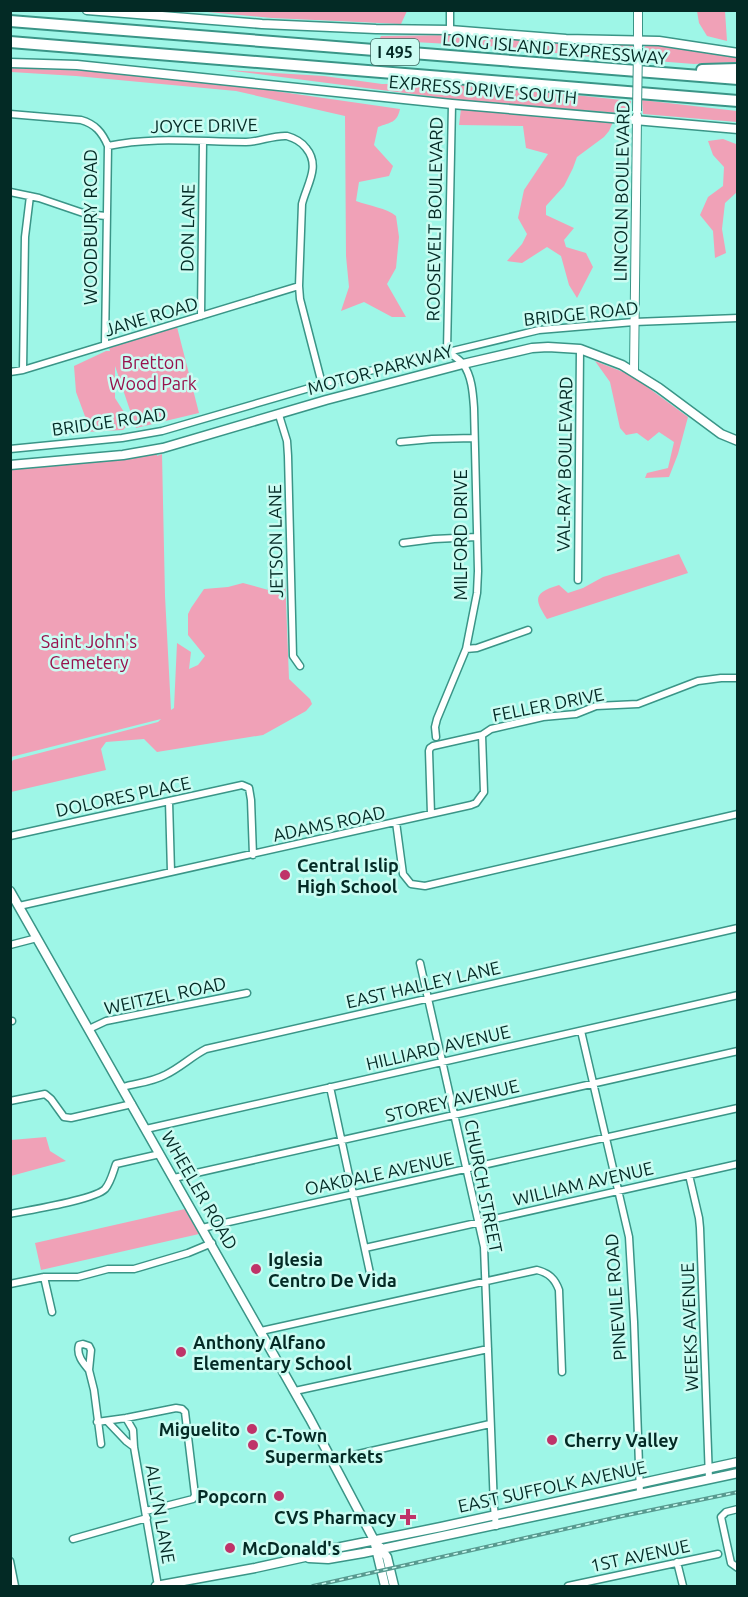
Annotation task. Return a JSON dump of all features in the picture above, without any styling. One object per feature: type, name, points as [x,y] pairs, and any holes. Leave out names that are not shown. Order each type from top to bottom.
[{"type":"highway","name":"LONG ISLAND EXPRESSWAY","points":[[10,21],[738,80]]},
{"type":"highway","name":"LONG ISLAND EXPRESSWAY","points":[[10,42],[682,96],[738,103]]},
{"type":"highway","points":[[616,69],[738,69]]},
{"type":"main road","points":[[87,10],[262,24],[450,30],[638,44],[659,41],[738,53]]},
{"type":"main road","name":"EXPRESS DRIVE SOUTH","points":[[10,63],[76,65],[452,104],[637,116],[738,129]]},
{"type":"main road","name":"MOTOR PARKWAY","points":[[10,465],[163,448],[326,400],[532,348],[580,349],[611,359],[634,371],[714,429],[738,441]]},
{"type":"main road","name":"WHEELER ROAD","points":[[10,891],[295,1391],[379,1550],[386,1554],[386,1570]]},
{"type":"main road","name":"EAST SUFFOLK AVENUE","points":[[305,1557],[326,1550],[738,1462]]},
{"type":"main road","name":"EAST SUFFOLK AVENUE","points":[[305,1557],[328,1559],[379,1550],[738,1473]]},
{"type":"main road","points":[[385,1587],[386,1570],[394,1554],[407,1544]]},
{"type":"main road","points":[[157,1586],[305,1557]]},
{"type":"main road","points":[[386,1570],[394,1587]]},
{"type":"street","points":[[450,10],[450,30]]},
{"type":"street","name":"LINCOLN BOULEVARD","points":[[634,371],[639,10]]},
{"type":"street","name":"ROOSEVELT BOULEVARD","points":[[447,351],[452,104]]},
{"type":"street","name":"WOODBURY ROAD","points":[[10,114],[81,120],[90,123],[103,135],[108,146],[105,345]]},
{"type":"street","name":"JOYCE DRIVE","points":[[108,146],[144,140],[257,142],[283,136],[292,137],[308,150],[314,167],[313,177],[302,204],[299,286],[302,311],[322,384]]},
{"type":"street","name":"DON LANE","points":[[201,316],[204,141]]},
{"type":"street","points":[[10,192],[50,201],[86,214],[106,216]]},
{"type":"street","points":[[23,370],[25,237],[30,196]]},
{"type":"street","name":"JANE ROAD","points":[[10,372],[299,286]]},
{"type":"street","points":[[737,318],[738,323]]},
{"type":"street","name":"BRIDGE ROAD","points":[[10,449],[122,438],[162,431],[322,384],[538,330],[634,322],[737,318]]},
{"type":"street","name":"VAL-RAY BOULEVARD","points":[[578,580],[580,349]]},
{"type":"street","points":[[447,351],[463,364]]},
{"type":"street","name":"MILFORD DRIVE","points":[[436,737],[437,719],[466,649],[477,593],[472,391],[469,376],[463,364]]},
{"type":"street","name":"JETSON LANE","points":[[279,415],[287,441],[288,456],[293,656],[300,666]]},
{"type":"street","points":[[400,442],[474,438]]},
{"type":"street","points":[[403,543],[434,538],[477,537]]},
{"type":"street","points":[[466,649],[477,648],[528,630]]},
{"type":"street","name":"FELLER DRIVE","points":[[431,814],[430,748],[433,746],[482,735],[491,729],[543,717],[570,716],[596,705],[638,704],[698,681],[738,678]]},
{"type":"street","points":[[396,822],[476,802],[484,792],[482,735]]},
{"type":"street","name":"DOLORES PLACE","points":[[10,836],[242,785],[249,788],[251,800],[253,855]]},
{"type":"street","points":[[169,801],[171,872]]},
{"type":"street","name":"ADAMS ROAD","points":[[20,906],[396,822],[403,874],[411,884],[425,886],[738,814]]},
{"type":"street","name":"EAST HALLEY LANE","points":[[123,1087],[164,1076],[206,1049],[738,928]]},
{"type":"street","points":[[10,945],[38,938]]},
{"type":"street","name":"CHURCH STREET","points":[[420,963],[484,1247],[496,1526]]},
{"type":"street","name":"WEITZEL ROAD","points":[[89,1029],[106,1021],[247,993]]},
{"type":"street","name":"HILLIARD AVENUE","points":[[146,1129],[738,995]]},
{"type":"street","name":"PINEVILE ROAD","points":[[581,1031],[629,1237],[640,1494]]},
{"type":"street","name":"STOREY AVENUE","points":[[174,1178],[738,1051]]},
{"type":"street","points":[[330,1087],[370,1273]]},
{"type":"street","points":[[10,1101],[45,1094],[64,1117],[71,1118],[132,1104]]},
{"type":"street","name":"OAKDALE AVENUE","points":[[202,1228],[738,1108]]},
{"type":"street","points":[[10,1214],[99,1194],[111,1180],[116,1164],[160,1154]]},
{"type":"street","name":"WILLIAM AVENUE","points":[[365,1248],[738,1164]]},
{"type":"street","name":"WEEKS AVENUE","points":[[689,1175],[700,1228],[709,1479]]},
{"type":"street","points":[[10,1284],[44,1277],[78,1277],[108,1269],[134,1269],[179,1256],[212,1243]]},
{"type":"street","points":[[261,1331],[537,1270],[550,1275],[557,1282],[560,1290],[562,1372]]},
{"type":"street","points":[[44,1277],[52,1312]]},
{"type":"street","points":[[295,1391],[488,1349]]},
{"type":"street","points":[[89,1370],[101,1444]]},
{"type":"street","points":[[73,1539],[193,1499],[195,1495],[185,1412],[182,1409],[176,1408],[97,1422]]},
{"type":"street","name":"ALLYN LANE","points":[[126,1418],[133,1430],[157,1586]]},
{"type":"street","name":"ALLYN LANE","points":[[107,1420],[134,1447]]},
{"type":"street","points":[[332,1460],[490,1424]]},
{"type":"street","points":[[738,1509],[726,1512],[721,1517],[731,1563],[738,1568]]},
{"type":"street","name":"1ST AVENUE","points":[[568,1587],[718,1554]]},
{"type":"street","points":[[10,1561],[15,1587]]},
{"type":"street","points":[[677,1562],[682,1587]]},
{"type":"green space","points":[[407,10],[401,24],[272,18],[196,11]]},
{"type":"green space","points":[[697,11],[725,11],[727,41],[707,36],[699,23]]},
{"type":"green space","points":[[450,35],[566,44],[633,44],[633,52],[629,61],[502,47],[379,40],[381,36]]},
{"type":"green space","points":[[645,45],[671,46],[738,57],[737,62],[694,64],[643,60]]},
{"type":"green space","points":[[10,68],[89,71],[234,85],[400,109],[395,120],[378,127],[374,145],[393,166],[389,176],[359,182],[356,201],[383,209],[396,216],[399,237],[396,268],[387,284],[406,317],[392,317],[364,302],[341,311],[349,287],[346,256],[345,116],[236,91],[11,72]]},
{"type":"green space","points":[[226,70],[324,76],[382,84],[464,83],[631,101],[630,114],[451,99]]},
{"type":"green space","points":[[642,100],[737,111],[737,122],[643,114]]},
{"type":"green space","points":[[461,109],[613,122],[604,137],[577,157],[564,186],[546,206],[546,215],[574,228],[564,240],[566,247],[586,253],[593,267],[577,298],[569,285],[561,256],[547,247],[522,263],[507,261],[522,244],[527,234],[518,218],[524,190],[548,154],[526,148],[523,126],[459,125]]},
{"type":"green space","points":[[723,139],[736,144],[737,147],[737,192],[725,203],[722,229],[726,253],[715,258],[713,231],[700,215],[708,197],[723,186],[724,167],[713,155],[708,141]]},
{"type":"green space","name":"Bretton Wood Park","points":[[177,327],[199,413],[136,428],[115,366],[115,398],[124,412],[127,426],[123,430],[86,432],[86,419],[76,392],[74,366],[110,351],[109,348]]},
{"type":"green space","points":[[595,361],[631,375],[688,417],[669,477],[645,478],[647,473],[668,468],[674,442],[659,432],[648,441],[637,433],[626,435],[620,428],[610,382]]},
{"type":"green space","name":"Saint John's Cemetery","points":[[157,453],[157,456],[162,454],[165,596],[171,710],[174,708],[177,643],[191,652],[189,669],[198,665],[205,656],[188,635],[188,614],[204,589],[243,583],[272,591],[285,577],[289,679],[310,699],[312,704],[306,711],[263,735],[157,752],[144,739],[106,742],[101,749],[106,770],[11,792],[11,763],[13,760],[158,722],[161,719],[11,757],[11,470]]},
{"type":"green space","points":[[679,554],[688,573],[547,619],[538,602],[540,594],[550,588],[559,585],[568,593],[603,577]]},
{"type":"green space","points":[[46,1137],[50,1151],[66,1161],[11,1176],[11,1140]]},
{"type":"green space","points":[[185,1209],[199,1234],[41,1270],[35,1243]]},
{"type":"railway","points":[[313,1586],[738,1492]]},
{"type":"place","name":"Central Islip High School","points":[[285,875]]},
{"type":"place","name":"Iglesia Centro De Vida","points":[[256,1269]]},
{"type":"place","name":"Anthony Alfano Elementary School","points":[[181,1352]]},
{"type":"place","name":"Miguelito","points":[[252,1429]]},
{"type":"place","name":"Cherry Valley","points":[[552,1440]]},
{"type":"place","name":"C‑Town Supermarkets","points":[[253,1445]]},
{"type":"place","name":"Popcorn","points":[[279,1496]]},
{"type":"place","name":"CVS Pharmacy","points":[[408,1517]]},
{"type":"place","name":"McDonald's","points":[[230,1548]]}]
